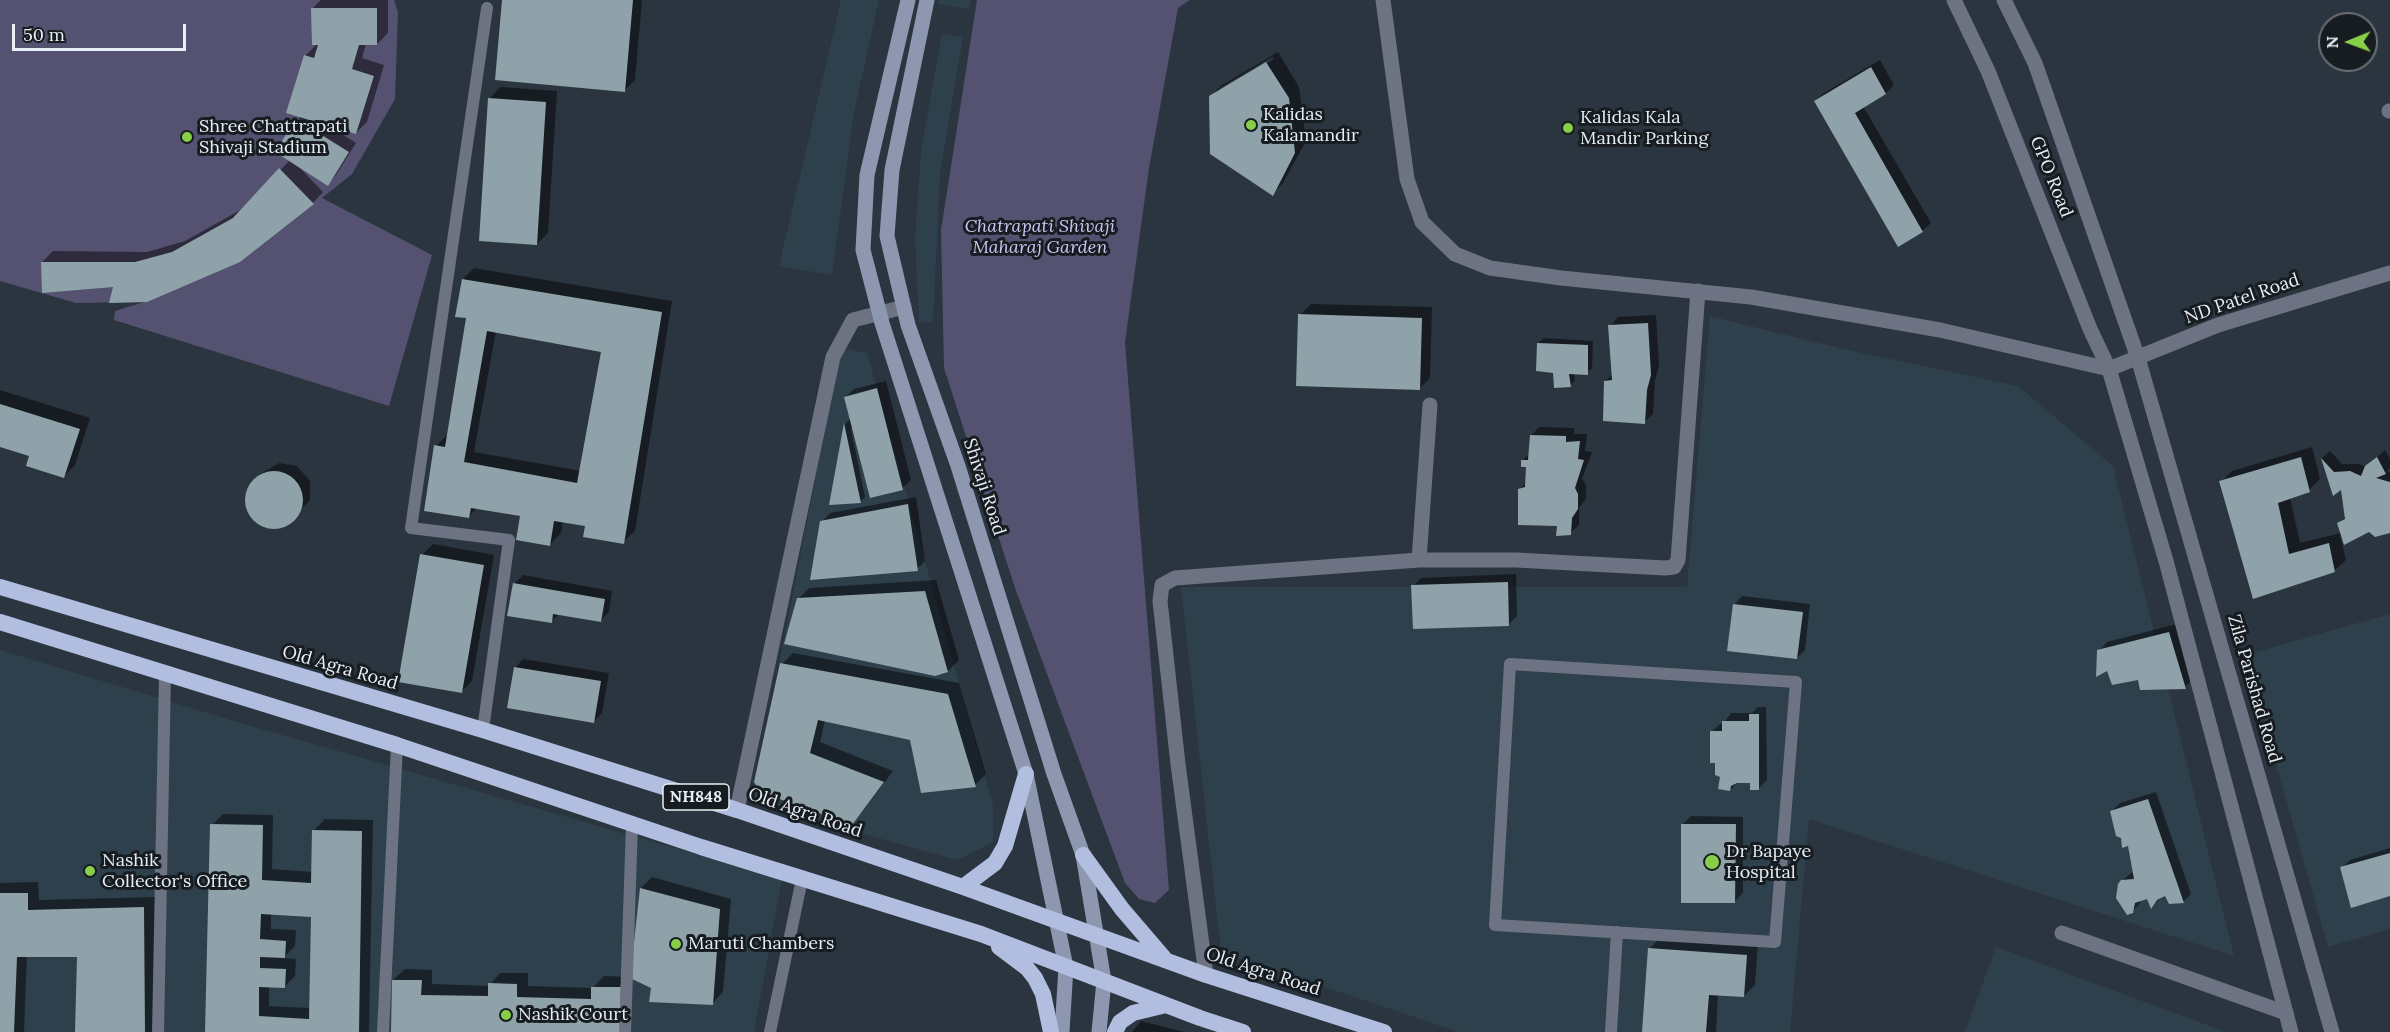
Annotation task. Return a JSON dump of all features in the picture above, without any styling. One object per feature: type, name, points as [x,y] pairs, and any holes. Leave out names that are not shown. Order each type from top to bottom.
[{"type":"highway","name":"Old Agra Road","points":[[0,587],[483,730],[737,810],[963,887],[1206,975],[1384,1032]]},
{"type":"highway","name":"NH848","points":[[0,622],[397,745],[632,824],[981,934],[1243,1032]]},
{"type":"highway","points":[[963,887],[995,863],[1005,846],[1026,774]]},
{"type":"highway","points":[[1083,855],[1122,909],[1165,960]]},
{"type":"highway","points":[[981,934],[1027,968],[1035,978],[1043,993],[1051,1032]]},
{"type":"highway","points":[[1115,1032],[1120,1022],[1132,1013],[1167,1005]]},
{"type":"main road","points":[[908,0],[867,175],[863,250],[880,313],[1026,774],[1066,967],[1062,1032]]},
{"type":"main road","name":"Shivaji Road","points":[[927,0],[892,170],[887,236],[908,325],[958,466],[1054,774],[1083,855],[1104,981],[1098,1032]]},
{"type":"street","points":[[1383,0],[1407,179],[1422,222],[1455,254],[1490,268],[1561,278],[1751,297],[1941,330],[2109,369],[2166,561],[2291,1032]]},
{"type":"street","name":"GPO Road","points":[[1954,0],[1988,71],[2090,329],[2109,369]]},
{"type":"street","name":"GPO Road","points":[[2004,0],[2035,63],[2138,358]]},
{"type":"street","name":"ND Patel Road","points":[[2109,369],[2218,326],[2390,273]]},
{"type":"street","points":[[1206,975],[1175,741],[1160,601],[1162,585],[1175,578],[1419,560],[1516,560],[1674,567],[1678,560],[1698,291]]},
{"type":"street","points":[[737,810],[833,357],[853,320],[904,307]]},
{"type":"street","name":"Zila Parishad Road","points":[[2138,358],[2332,1032]]},
{"type":"street","points":[[1419,560],[1430,405]]},
{"type":"street","points":[[2062,933],[2286,1013]]},
{"type":"lane","points":[[483,730],[510,540],[411,528],[487,8]]},
{"type":"lane","points":[[1510,664],[1797,682],[1775,942],[1617,932],[1495,925],[1510,664]]},
{"type":"lane","points":[[158,1032],[165,674]]},
{"type":"lane","points":[[383,1032],[397,745]]},
{"type":"lane","points":[[625,1032],[632,824]]},
{"type":"lane","points":[[770,1032],[802,879]]},
{"type":"lane","points":[[1611,1032],[1617,932]]},
{"type":"shaded area","points":[[841,0],[879,0],[854,112],[832,275],[779,266]]},
{"type":"shaded area","points":[[939,0],[971,0],[969,9],[938,4]]},
{"type":"shaded area","points":[[942,33],[963,37],[940,174],[933,322],[919,323],[915,238],[921,151]]},
{"type":"shaded area","points":[[1710,316],[1843,349],[2018,386],[2113,466],[2234,956],[1809,819],[1790,1032],[1459,1032],[1221,952],[1181,587],[1687,587]]},
{"type":"shaded area","points":[[841,348],[867,353],[993,805],[993,842],[957,860],[752,803]]},
{"type":"shaded area","points":[[2390,614],[2390,929],[2328,947],[2245,655]]},
{"type":"shaded area","points":[[0,650],[234,721],[782,879],[754,1032],[0,1032]]},
{"type":"shaded area","points":[[1996,947],[2226,1032],[1965,1032]]},
{"type":"green space","name":"Shree Chattrapati Shivaji Stadium","points":[[0,0],[394,0],[398,12],[395,99],[352,174],[322,198],[432,255],[389,406],[114,320],[115,311],[144,302],[76,303],[0,281]]},
{"type":"green space","name":"Chatrapati Shivaji Maharaj Garden","points":[[977,0],[1190,0],[1178,8],[1149,168],[1125,342],[1169,890],[1155,903],[1139,899],[1125,883],[1015,588],[944,368],[941,230]]},
{"type":"building","points":[[502,0],[633,0],[625,92],[495,80]]},
{"type":"building","points":[[311,8],[377,8],[377,45],[359,45],[352,69],[374,76],[356,134],[286,113],[304,55],[314,58],[318,45],[312,45]]},
{"type":"building","name":"Kalidas Kalamandir","points":[[1266,62],[1289,98],[1295,153],[1273,196],[1210,154],[1209,96]]},
{"type":"building","points":[[1871,67],[1886,94],[1855,113],[1923,232],[1898,247],[1814,101]]},
{"type":"building","points":[[488,98],[546,102],[537,245],[479,241]]},
{"type":"building","points":[[296,119],[349,152],[328,186],[275,152]]},
{"type":"building","points":[[279,168],[314,204],[240,262],[147,302],[109,303],[113,287],[42,293],[41,262],[135,262],[172,252],[233,218]]},
{"type":"building","points":[[462,279],[662,312],[624,544],[583,537],[585,526],[554,521],[550,546],[516,540],[520,516],[471,508],[469,518],[424,511],[434,445],[445,447],[466,318],[455,317]],"holes":[[[487,331],[601,352],[577,483],[464,462]]]},
{"type":"building","points":[[1298,314],[1422,318],[1420,390],[1296,386]]},
{"type":"building","points":[[1648,323],[1651,375],[1647,390],[1645,424],[1603,421],[1604,381],[1612,380],[1608,325]]},
{"type":"building","points":[[1537,343],[1588,345],[1588,375],[1569,374],[1571,387],[1554,388],[1553,373],[1536,371]]},
{"type":"building","points":[[877,388],[903,490],[870,498],[844,397]]},
{"type":"building","points":[[0,404],[80,429],[64,478],[26,466],[29,456],[0,447]]},
{"type":"building","points":[[844,423],[861,503],[829,505]]},
{"type":"building","points":[[1530,435],[1566,436],[1566,442],[1580,441],[1578,459],[1584,460],[1575,488],[1578,494],[1578,509],[1572,518],[1571,535],[1556,536],[1557,526],[1518,525],[1518,489],[1525,487],[1526,467],[1521,467],[1521,460],[1528,460]]},
{"type":"building","points":[[2301,457],[2310,492],[2278,503],[2289,554],[2329,543],[2335,572],[2253,599],[2219,481]]},
{"type":"building","points":[[2377,457],[2386,474],[2376,478],[2390,482],[2390,533],[2375,537],[2369,532],[2344,545],[2337,523],[2345,519],[2341,490],[2333,496],[2321,458],[2334,472],[2350,471],[2361,476],[2365,466]]},
{"type":"building","points":[[274,471],[290,476],[298,484],[303,500],[298,516],[290,524],[274,529],[258,524],[250,516],[245,500],[250,484],[258,476]]},
{"type":"building","points":[[908,504],[918,571],[810,580],[820,521]]},
{"type":"building","points":[[420,554],[484,565],[462,693],[398,682]]},
{"type":"building","points":[[1508,582],[1509,626],[1413,629],[1411,585]]},
{"type":"building","points":[[513,583],[605,599],[601,622],[553,614],[552,623],[507,616]]},
{"type":"building","points":[[925,591],[948,672],[935,676],[784,644],[797,598]]},
{"type":"building","points":[[1733,604],[1803,612],[1797,659],[1727,651]]},
{"type":"building","points":[[2169,632],[2186,689],[2140,690],[2138,680],[2112,685],[2107,671],[2096,677],[2097,650]]},
{"type":"building","points":[[780,663],[948,694],[976,787],[921,793],[910,740],[818,720],[810,753],[884,782],[852,825],[760,792],[754,782]]},
{"type":"building","points":[[514,667],[601,681],[594,723],[507,708]]},
{"type":"building","points":[[1749,714],[1759,714],[1759,790],[1750,790],[1750,783],[1737,783],[1731,786],[1730,791],[1718,789],[1720,777],[1715,775],[1715,763],[1710,763],[1710,731],[1722,731],[1722,721],[1749,721]]},
{"type":"building","points":[[2148,799],[2184,903],[2169,904],[2165,896],[2157,900],[2151,909],[2147,899],[2135,903],[2133,913],[2127,915],[2116,898],[2118,884],[2121,880],[2134,879],[2128,846],[2122,848],[2121,838],[2116,836],[2110,811]]},
{"type":"building","points":[[210,824],[263,825],[262,880],[311,883],[312,830],[362,831],[359,1032],[205,1032]],"holes":[[[261,914],[311,917],[309,1019],[259,1016],[259,987],[285,988],[286,969],[260,968],[260,957],[285,958],[286,941],[260,939]]]},
{"type":"building","points":[[1681,824],[1736,824],[1735,903],[1681,903]]},
{"type":"building","points":[[2390,853],[2390,896],[2351,908],[2340,867]]},
{"type":"building","name":"Maruti Chambers","points":[[640,888],[720,909],[713,1005],[649,1002],[651,988],[630,978]]},
{"type":"building","points":[[0,893],[28,893],[28,910],[144,907],[145,1032],[75,1032],[77,957],[17,957],[14,1032],[0,1032]]},
{"type":"building","points":[[1648,948],[1747,955],[1744,997],[1709,995],[1706,1032],[1642,1032]]},
{"type":"building","name":"Nashik Court","points":[[392,980],[422,980],[421,995],[488,996],[488,983],[517,984],[517,997],[591,999],[591,987],[621,987],[620,1032],[391,1032]]},
{"type":"place","name":"Kalidas Kalamandir","points":[[1251,125]]},
{"type":"place","name":"Kalidas Kala Mandir Parking","points":[[1568,128]]},
{"type":"place","name":"Shree Chattrapati Shivaji Stadium","points":[[187,137]]},
{"type":"place","name":"Dr Bapaye Hospital","points":[[1712,862]]},
{"type":"place","name":"Nashik Collector's Office","points":[[90,871]]},
{"type":"place","name":"Maruti Chambers","points":[[676,944]]},
{"type":"place","name":"Nashik Court","points":[[506,1015]]}]
